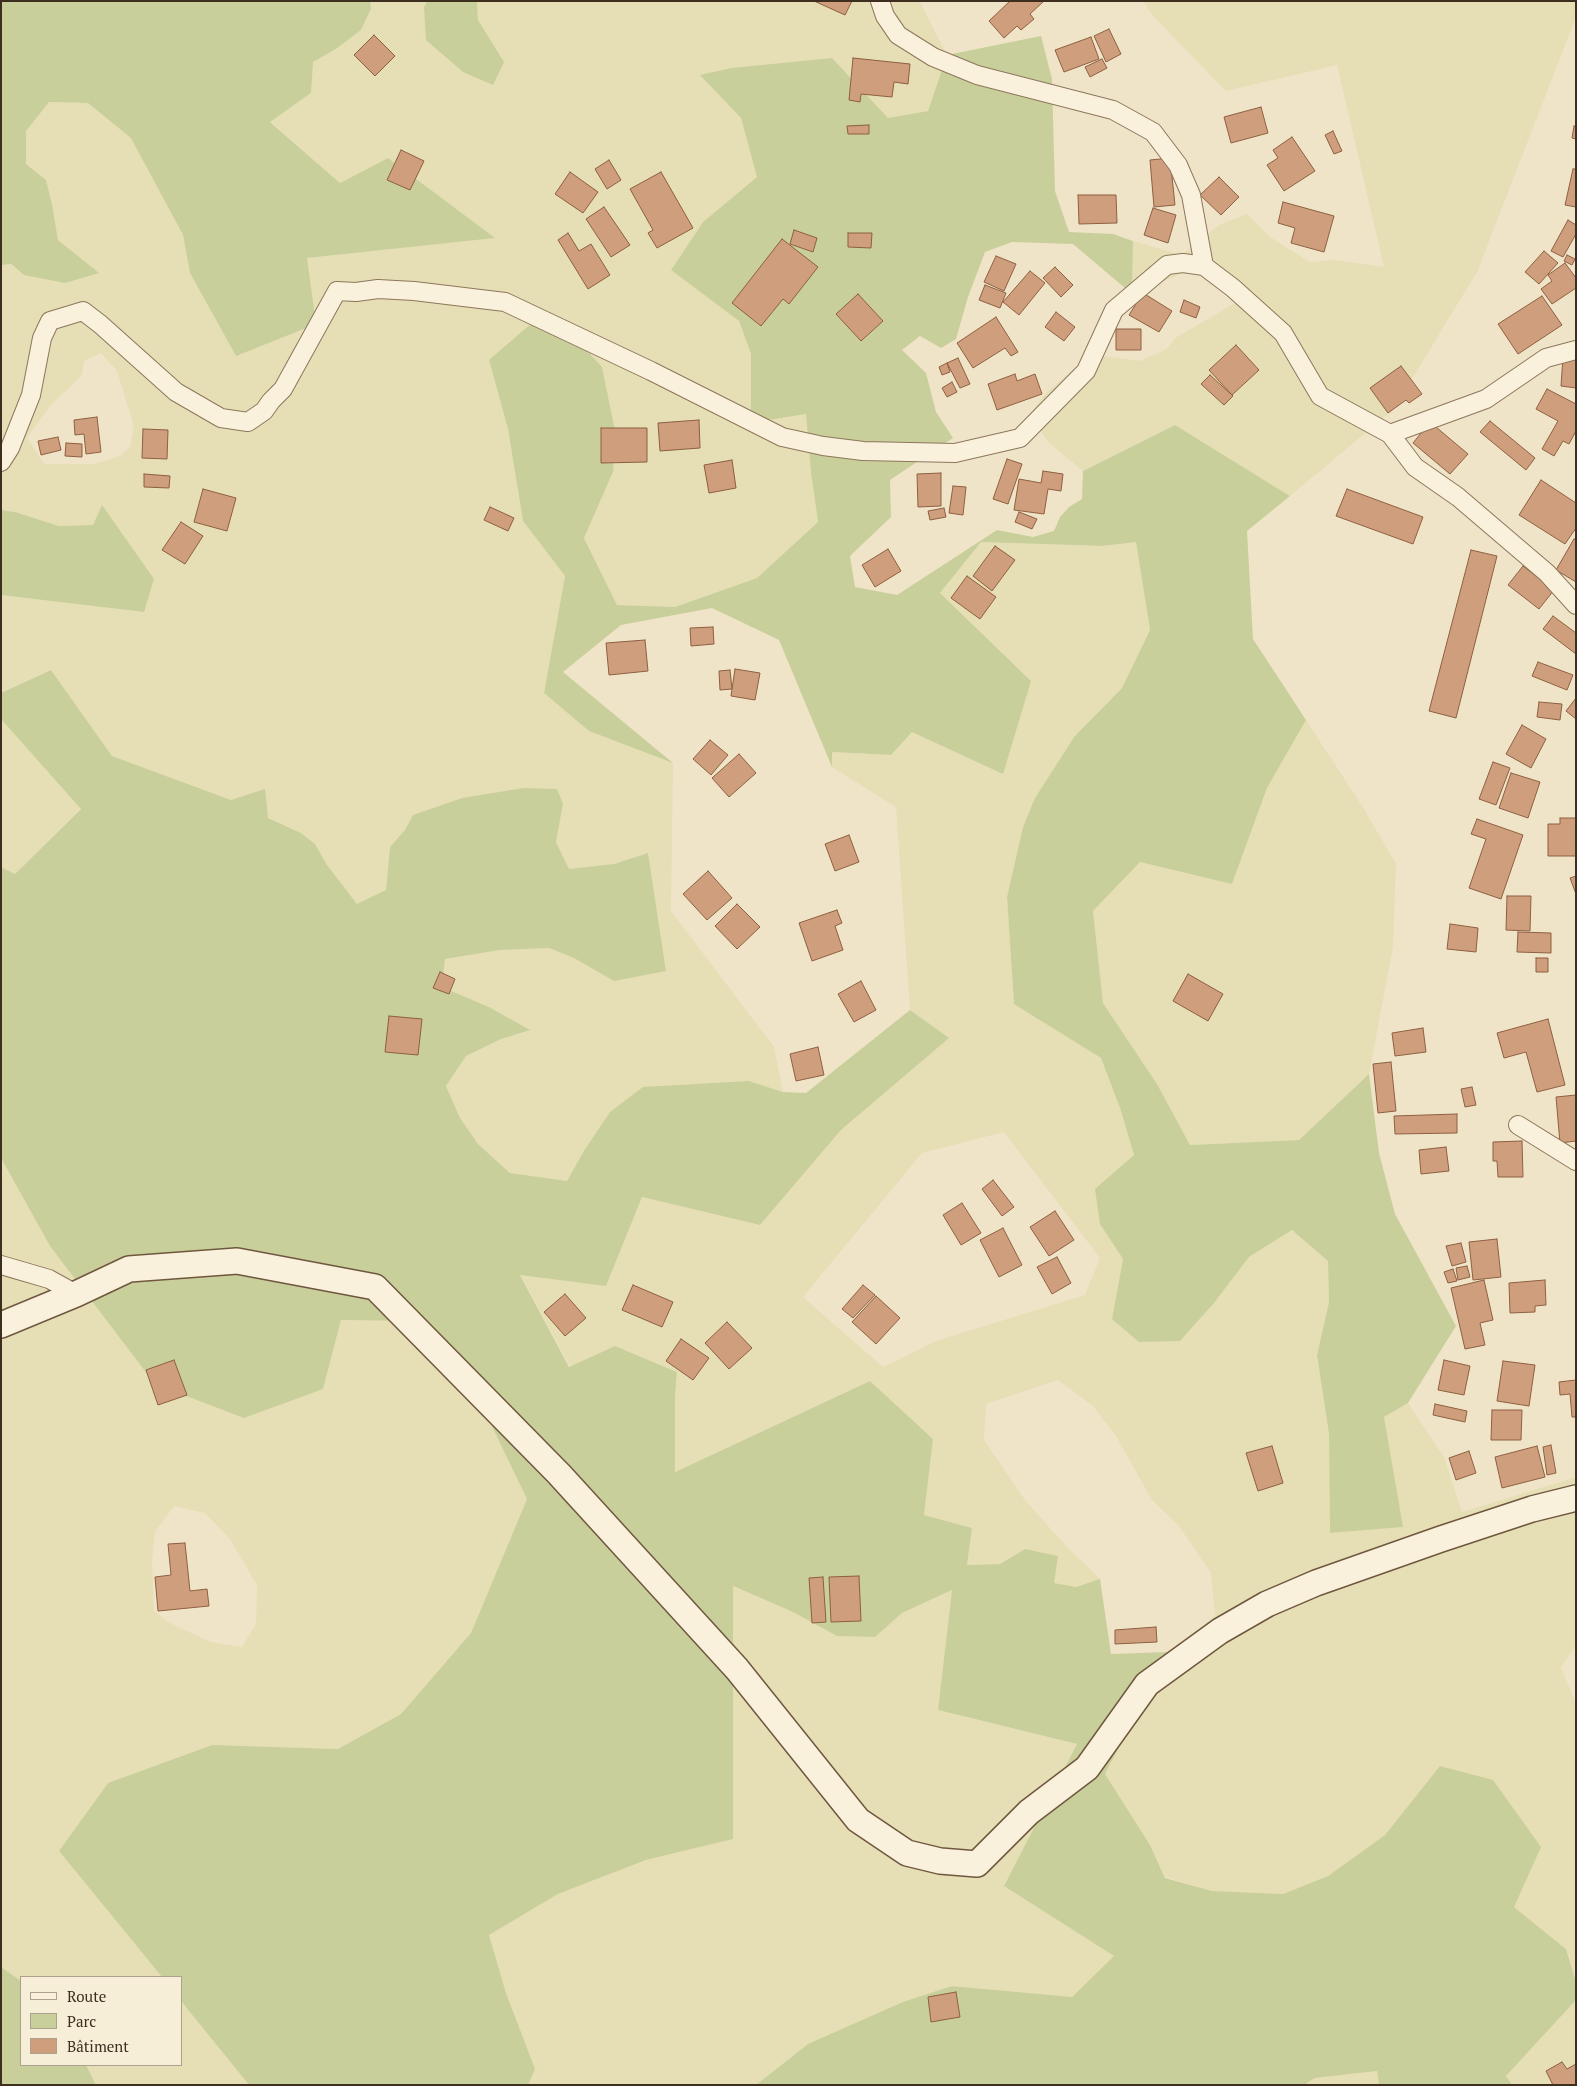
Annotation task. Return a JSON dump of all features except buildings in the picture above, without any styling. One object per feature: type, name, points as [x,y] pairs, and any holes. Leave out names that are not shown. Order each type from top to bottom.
[{"type":"street","points":[[880,1],[885,16],[898,35],[933,57],[977,75],[1114,110],[1153,132],[1178,164],[1192,195],[1204,266]]},
{"type":"street","points":[[1,462],[10,448],[31,395],[42,338],[50,321],[83,311],[176,392],[221,418],[248,422],[264,411],[283,389],[337,291],[356,292],[378,289],[414,291],[505,302],[651,371],[782,437],[823,446],[863,451],[955,452],[1020,438],[1086,370],[1114,310],[1168,265],[1183,263],[1204,266],[1233,288],[1283,334],[1320,396],[1390,434],[1415,467],[1458,497],[1547,573],[1576,605]]},
{"type":"street","points":[[1390,434],[1486,399],[1546,358],[1576,350]]},
{"type":"street","points":[[1518,1125],[1576,1161]]},
{"type":"street","points":[[1,1326],[129,1269],[237,1261],[375,1287],[559,1474],[724,1655],[858,1820],[907,1853],[940,1861],[977,1864],[1029,1812],[1087,1768],[1147,1684],[1220,1631],[1267,1604],[1316,1583],[1441,1539],[1532,1509],[1576,1498]]},
{"type":"street","points":[[1,1266],[49,1279],[76,1294]]},
{"type":"shaded area","points":[[370,1],[427,1],[424,7],[504,62],[478,20],[477,1],[920,1],[947,55],[928,111],[888,118],[831,58],[701,75],[741,118],[757,177],[703,222],[671,270],[739,321],[751,354],[751,423],[806,414],[811,473],[818,522],[757,578],[675,607],[617,605],[584,538],[613,472],[616,436],[489,360],[508,429],[523,521],[565,576],[544,693],[589,731],[673,763],[671,911],[774,1047],[783,1092],[749,1081],[610,1112],[585,1149],[567,1181],[510,1173],[478,1144],[460,1118],[446,1086],[466,1056],[501,1039],[529,1030],[489,1007],[442,987],[445,959],[500,950],[549,948],[574,958],[666,971],[648,853],[614,864],[569,870],[556,842],[563,804],[489,795],[462,798],[413,815],[405,830],[390,847],[386,890],[357,905],[327,865],[315,844],[301,833],[231,800],[112,756],[51,670],[1,693],[1,595],[144,612],[102,506],[94,525],[59,526],[15,512],[1,510],[1,265],[10,264],[24,275],[98,273],[58,240],[46,180],[26,164],[26,131],[48,102],[88,103],[131,137],[183,235],[190,273],[236,356],[307,258],[494,238],[388,158],[340,183],[270,121],[311,93],[312,62],[336,49],[361,30],[371,9]],"holes":[[[101,353],[117,371],[134,426],[130,447],[120,456],[94,464],[44,464],[27,438],[50,406],[82,375],[84,361]]]},
{"type":"shaded area","points":[[1143,1],[1576,1],[1576,17],[1477,272],[1393,410],[1290,496],[1175,425],[1083,471],[1048,442],[1029,415],[1046,393],[1067,375],[1097,355],[1140,361],[1167,349],[1175,338],[1237,302],[1203,265],[1132,294],[1133,241],[1182,255],[1219,225],[1247,214],[1270,237],[1310,262],[1335,260],[1384,267],[1337,65],[1226,91],[1154,17]]},
{"type":"shaded area","points":[[981,542],[1103,546],[1136,542],[1150,630],[1122,688],[1074,737],[1035,798],[1023,827],[1007,897],[1014,1003],[1101,1058],[1120,1108],[1134,1155],[1101,1224],[1123,1259],[1112,1319],[1180,1341],[1214,1303],[1249,1257],[1292,1230],[1328,1261],[1329,1302],[1317,1355],[1329,1434],[1330,1533],[1402,1527],[1384,1417],[1408,1403],[1444,1457],[1462,1512],[1576,1477],[1576,1645],[1561,1668],[1576,1703],[1576,1982],[1566,1949],[1514,1907],[1441,1766],[1385,1835],[1328,1876],[1283,1894],[1212,1891],[1165,1877],[1150,1845],[1105,1774],[1168,1652],[1215,1616],[1211,1573],[1179,1526],[1152,1500],[1116,1436],[1093,1406],[1058,1380],[986,1404],[984,1440],[1025,1500],[1066,1546],[1100,1579],[1076,1587],[1053,1583],[1057,1556],[1025,1549],[1000,1564],[967,1565],[972,1528],[924,1515],[933,1439],[870,1381],[674,1472],[677,1372],[615,1346],[570,1367],[520,1274],[606,1286],[642,1197],[760,1225],[841,1130],[948,1038],[910,1010],[896,807],[832,767],[832,752],[891,755],[912,732],[1031,681],[940,593]],"holes":[[[1004,1132],[1100,1258],[1085,1295],[936,1341],[883,1367],[803,1297],[922,1153]]]},
{"type":"shaded area","points":[[1,719],[81,808],[15,874],[1,867]]},
{"type":"shaded area","points":[[1306,720],[1364,809],[1396,864],[1393,947],[1369,1074],[1299,1140],[1190,1145],[1157,1084],[1103,1003],[1093,911],[1140,862],[1232,884],[1267,788]]},
{"type":"shaded area","points":[[1,1158],[50,1246],[323,1389],[341,1320],[405,1321],[469,1379],[527,1499],[471,1633],[401,1714],[338,1749],[212,1745],[108,1783],[59,1851],[161,1976],[20,1976],[20,1980],[1,1967]],"holes":[[[174,1506],[205,1513],[230,1539],[257,1585],[256,1624],[242,1647],[210,1642],[168,1622],[154,1611],[152,1560],[155,1532]]]},
{"type":"shaded area","points":[[732,1586],[793,1612],[837,1636],[875,1637],[902,1613],[952,1590],[938,1710],[1077,1744],[1004,1886],[1114,1956],[1072,1997],[952,1986],[808,2044],[756,2085],[528,2085],[534,2069],[506,1993],[489,1935],[558,1894],[646,1860],[733,1839]]},
{"type":"shaded area","points":[[1576,2000],[1576,2085],[1512,2085],[1506,2076]]},
{"type":"shaded area","points":[[182,2002],[249,2085],[96,2085],[86,2066],[182,2066]]},
{"type":"shaded area","points":[[1377,2071],[1379,2085],[1304,2085],[1315,2078]]},
{"type":"green space","points":[[1,1],[370,1],[371,9],[361,30],[336,49],[313,62],[311,93],[270,122],[340,183],[388,158],[495,238],[307,258],[316,324],[236,356],[190,273],[183,235],[131,138],[88,103],[49,102],[26,131],[26,164],[46,180],[58,240],[99,273],[65,283],[24,275],[11,264],[1,265]]},
{"type":"green space","points":[[427,1],[477,1],[478,20],[504,62],[493,85],[463,72],[426,40],[424,7]]},
{"type":"green space","points":[[1041,36],[1052,79],[1055,191],[1069,232],[1113,234],[1133,241],[1132,294],[1073,244],[1012,242],[985,252],[968,297],[956,339],[941,348],[920,336],[902,350],[926,373],[936,412],[953,438],[890,480],[891,517],[850,556],[855,587],[897,595],[997,530],[1033,537],[1054,531],[1060,517],[1069,507],[1082,499],[1083,471],[1175,425],[1290,496],[1247,531],[1253,639],[1306,720],[1267,788],[1232,884],[1140,862],[1093,911],[1103,1003],[1157,1084],[1190,1145],[1299,1140],[1369,1074],[1379,1153],[1395,1214],[1456,1326],[1408,1403],[1384,1417],[1403,1527],[1330,1533],[1329,1434],[1317,1355],[1329,1302],[1328,1261],[1292,1230],[1249,1257],[1214,1303],[1180,1341],[1139,1342],[1112,1319],[1123,1259],[1100,1224],[1095,1189],[1134,1155],[1120,1108],[1101,1058],[1014,1004],[1007,897],[1023,827],[1035,798],[1074,737],[1122,688],[1150,630],[1136,542],[1103,546],[981,542],[940,593],[1031,681],[1003,774],[912,732],[891,755],[832,752],[832,767],[779,640],[712,608],[621,625],[563,672],[673,763],[589,731],[544,693],[565,576],[523,521],[508,429],[489,360],[540,316],[576,339],[602,367],[616,436],[613,472],[584,538],[617,605],[675,607],[757,578],[818,522],[811,473],[806,414],[751,423],[751,354],[739,321],[671,270],[703,222],[757,177],[741,118],[700,75],[732,68],[832,58],[888,118],[928,111],[947,55]]},
{"type":"green space","points":[[102,505],[154,579],[144,612],[1,595],[1,510],[15,512],[59,526],[93,525]]},
{"type":"green space","points":[[51,670],[112,756],[231,800],[265,789],[268,818],[301,833],[315,844],[327,865],[357,904],[386,890],[390,847],[405,830],[413,815],[462,798],[524,788],[557,789],[563,804],[556,842],[569,869],[614,864],[648,853],[666,971],[614,981],[574,958],[549,948],[500,950],[445,959],[442,987],[489,1007],[530,1030],[501,1039],[466,1056],[446,1086],[460,1118],[478,1144],[510,1173],[567,1181],[585,1149],[610,1112],[643,1087],[749,1081],[783,1092],[806,1093],[910,1010],[949,1038],[841,1130],[760,1225],[642,1197],[606,1286],[520,1275],[569,1367],[615,1346],[677,1372],[675,1472],[870,1381],[933,1439],[924,1515],[972,1528],[967,1565],[1000,1564],[1025,1549],[1058,1556],[1054,1583],[1076,1587],[1100,1579],[1111,1654],[1168,1652],[1105,1774],[1150,1845],[1165,1878],[1212,1891],[1283,1894],[1328,1876],[1385,1835],[1440,1766],[1493,1780],[1541,1847],[1514,1907],[1566,1949],[1576,1982],[1576,2000],[1506,2076],[1512,2085],[1379,2085],[1377,2071],[1315,2078],[1304,2085],[756,2085],[808,2044],[903,2002],[952,1986],[1072,1997],[1114,1956],[1004,1886],[1077,1744],[938,1710],[952,1590],[902,1613],[875,1637],[837,1636],[793,1612],[733,1586],[733,1839],[646,1860],[558,1894],[489,1935],[506,1993],[535,2069],[528,2085],[249,2085],[182,2002],[182,1976],[161,1976],[59,1851],[108,1783],[212,1745],[338,1749],[401,1714],[471,1633],[527,1499],[469,1379],[405,1321],[341,1320],[323,1389],[244,1418],[155,1384],[50,1246],[1,1158],[1,867],[15,874],[81,809],[1,719],[1,693]]},
{"type":"green space","points":[[1,1967],[20,1980],[20,2066],[86,2066],[96,2085],[1,2085]]}]
